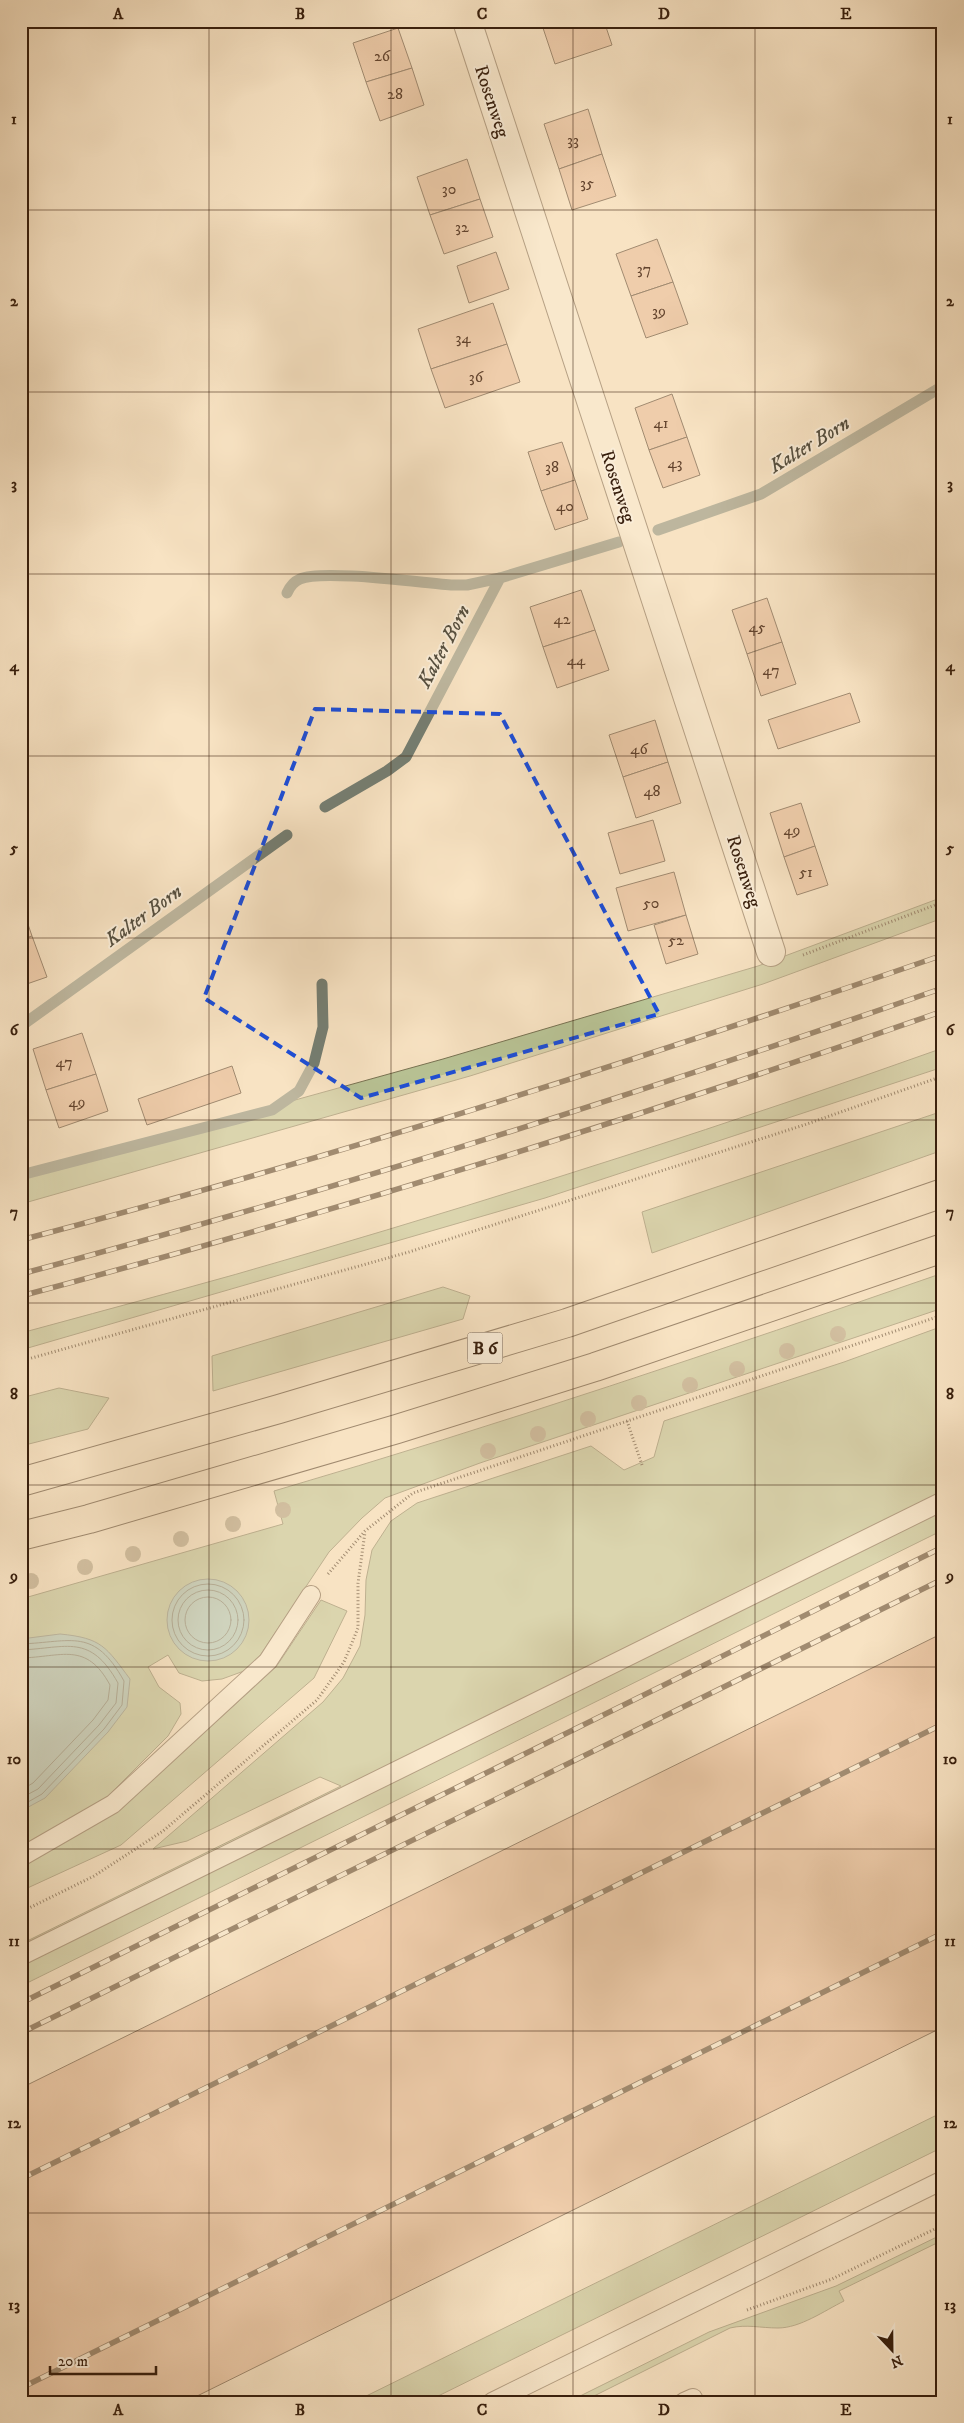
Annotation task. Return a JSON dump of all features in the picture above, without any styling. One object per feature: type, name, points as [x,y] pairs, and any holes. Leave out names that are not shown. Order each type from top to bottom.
[{"type":"main road","name":"B 6","points":[[21,1482],[279,1409],[567,1323],[943,1193]]},
{"type":"main road","points":[[21,1536],[89,1520],[416,1423],[595,1367],[943,1248]]},
{"type":"street","name":"Rosenweg","points":[[467,21],[771,952]]},
{"type":"lane","points":[[21,1956],[943,1501]]},
{"type":"lane","points":[[21,1857],[113,1804],[268,1661],[311,1595]]},
{"type":"lane","points":[[492,2402],[943,2180]]},
{"type":"lane","points":[[684,2402],[692,2398],[694,2402]]},
{"type":"path","points":[[771,952],[779,964],[943,902]]},
{"type":"path","points":[[21,1361],[409,1252],[804,1125],[943,1076]]},
{"type":"path","points":[[311,1595],[365,1531],[413,1493],[943,1315]]},
{"type":"path","points":[[627,1421],[642,1465]]},
{"type":"path","points":[[21,1912],[94,1876],[163,1831],[317,1700],[344,1662],[358,1628],[358,1583],[365,1531]]},
{"type":"path","points":[[742,2312],[832,2279],[943,2225]]},
{"type":"highlighted area","points":[[315,709],[500,714],[659,1014],[361,1098],[204,998]]},
{"type":"green space","points":[[943,897],[943,918],[763,984],[470,1076],[21,1204],[21,1176],[443,1059],[758,966]]},
{"type":"green space","points":[[943,1048],[943,1067],[545,1198],[21,1350],[21,1333],[271,1264],[466,1206],[706,1130]]},
{"type":"green space","points":[[943,1111],[943,1150],[652,1253],[642,1212]]},
{"type":"green space","points":[[943,1273],[943,1308],[480,1463],[385,1498],[362,1518],[329,1552],[257,1660],[244,1671],[222,1679],[202,1681],[179,1673],[168,1655],[148,1667],[159,1687],[180,1703],[181,1714],[168,1736],[107,1797],[21,1847],[21,1599],[283,1524],[274,1491],[610,1386]]},
{"type":"green space","points":[[443,1287],[470,1296],[463,1319],[213,1391],[212,1356]]},
{"type":"green space","points":[[943,1326],[943,1494],[21,1950],[21,1944],[341,1786],[320,1777],[187,1841],[153,1849],[323,1702],[343,1678],[360,1646],[365,1615],[366,1580],[372,1550],[391,1521],[417,1503],[591,1446],[624,1470],[654,1457],[664,1421],[844,1362]]},
{"type":"green space","points":[[59,1388],[109,1398],[88,1429],[21,1446],[21,1398]]},
{"type":"green space","points":[[943,1510],[943,1530],[21,1986],[21,1964]]},
{"type":"green space","points":[[321,1600],[347,1611],[314,1678],[121,1845],[21,1891],[21,1865],[119,1810],[276,1667]]},
{"type":"green space","points":[[943,2112],[943,2147],[426,2402],[354,2402]]},
{"type":"green space","points":[[943,2234],[943,2240],[839,2291],[844,2301],[803,2322],[778,2328],[748,2326],[730,2328],[582,2402],[568,2402],[709,2332],[836,2286]]},
{"type":"water","points":[[200,1579],[216,1579],[231,1586],[242,1597],[249,1612],[246,1636],[237,1649],[216,1661],[200,1661],[185,1654],[174,1643],[167,1628],[167,1612],[174,1597],[185,1586]]},
{"type":"water","points":[[60,1634],[85,1638],[94,1642],[102,1646],[115,1659],[130,1679],[127,1707],[108,1732],[45,1798],[21,1811],[21,1639]]},
{"type":"building","points":[[604,21],[612,45],[555,64],[541,22]]},
{"type":"building","points":[[398,28],[412,68],[366,82],[353,43]]},
{"type":"building","points":[[412,68],[424,105],[380,121],[366,82]]},
{"type":"building","points":[[588,109],[602,154],[559,169],[544,124]]},
{"type":"building","points":[[602,154],[616,196],[572,210],[559,169]]},
{"type":"building","points":[[467,159],[480,199],[430,215],[417,177]]},
{"type":"building","points":[[480,199],[493,237],[444,254],[430,215]]},
{"type":"building","points":[[657,239],[673,282],[631,296],[616,254]]},
{"type":"building","points":[[496,252],[509,289],[469,303],[457,266]]},
{"type":"building","points":[[673,282],[688,324],[646,338],[631,296]]},
{"type":"building","points":[[493,303],[507,344],[431,369],[418,329]]},
{"type":"building","points":[[507,344],[520,382],[445,408],[431,369]]},
{"type":"building","points":[[672,394],[687,437],[649,450],[635,408]]},
{"type":"building","points":[[687,437],[700,475],[663,488],[649,450]]},
{"type":"building","points":[[562,442],[575,480],[541,491],[528,452]]},
{"type":"building","points":[[575,480],[588,519],[555,530],[541,491]]},
{"type":"building","points":[[581,590],[595,630],[543,647],[530,607]]},
{"type":"building","points":[[767,598],[782,642],[747,654],[732,610]]},
{"type":"building","points":[[595,630],[609,670],[557,688],[543,647]]},
{"type":"building","points":[[782,642],[796,684],[761,696],[747,654]]},
{"type":"building","points":[[850,693],[860,722],[778,749],[768,720]]},
{"type":"building","points":[[655,720],[668,762],[623,777],[609,735]]},
{"type":"building","points":[[668,762],[681,803],[636,818],[623,777]]},
{"type":"building","points":[[801,803],[815,846],[784,857],[770,813]]},
{"type":"building","points":[[653,820],[665,861],[620,874],[608,833]]},
{"type":"building","points":[[815,846],[828,885],[797,895],[784,857]]},
{"type":"building","points":[[674,872],[686,915],[628,931],[616,888]]},
{"type":"building","points":[[21,904],[32,936],[21,940]]},
{"type":"building","points":[[686,915],[698,954],[666,964],[654,925]]},
{"type":"building","points":[[32,936],[47,977],[21,986],[21,940]]},
{"type":"building","points":[[82,1033],[96,1074],[46,1090],[33,1049]]},
{"type":"building","points":[[232,1066],[241,1093],[147,1125],[138,1099]]},
{"type":"building","points":[[96,1074],[108,1111],[59,1128],[46,1090]]},
{"type":"building","points":[[943,1633],[943,2027],[185,2402],[21,2402],[21,2088]]},
{"type":"waterway","name":"Kalter Born","points":[[658,530],[761,494],[943,386]]},
{"type":"waterway","name":"Kalter Born","points":[[325,807],[387,771],[406,757],[500,578],[619,542]]},
{"type":"waterway","points":[[287,593],[295,581],[312,576],[350,576],[453,585],[467,585],[500,578]]},
{"type":"waterway","name":"Kalter Born","points":[[21,1026],[287,835]]},
{"type":"waterway","points":[[21,1175],[272,1110],[299,1091],[314,1063],[323,1027],[322,984]]},
{"type":"railway","points":[[21,1240],[254,1176],[485,1106],[600,1070],[943,955]]},
{"type":"railway","points":[[21,1274],[254,1209],[485,1140],[714,1066],[943,988]]},
{"type":"railway","points":[[21,1296],[254,1232],[369,1198],[714,1089],[943,1011]]},
{"type":"railway","points":[[21,2003],[943,1547]]},
{"type":"railway","points":[[21,2033],[943,1579]]},
{"type":"railway","points":[[21,2179],[943,1724]]},
{"type":"railway","points":[[21,2388],[943,1933]]}]
